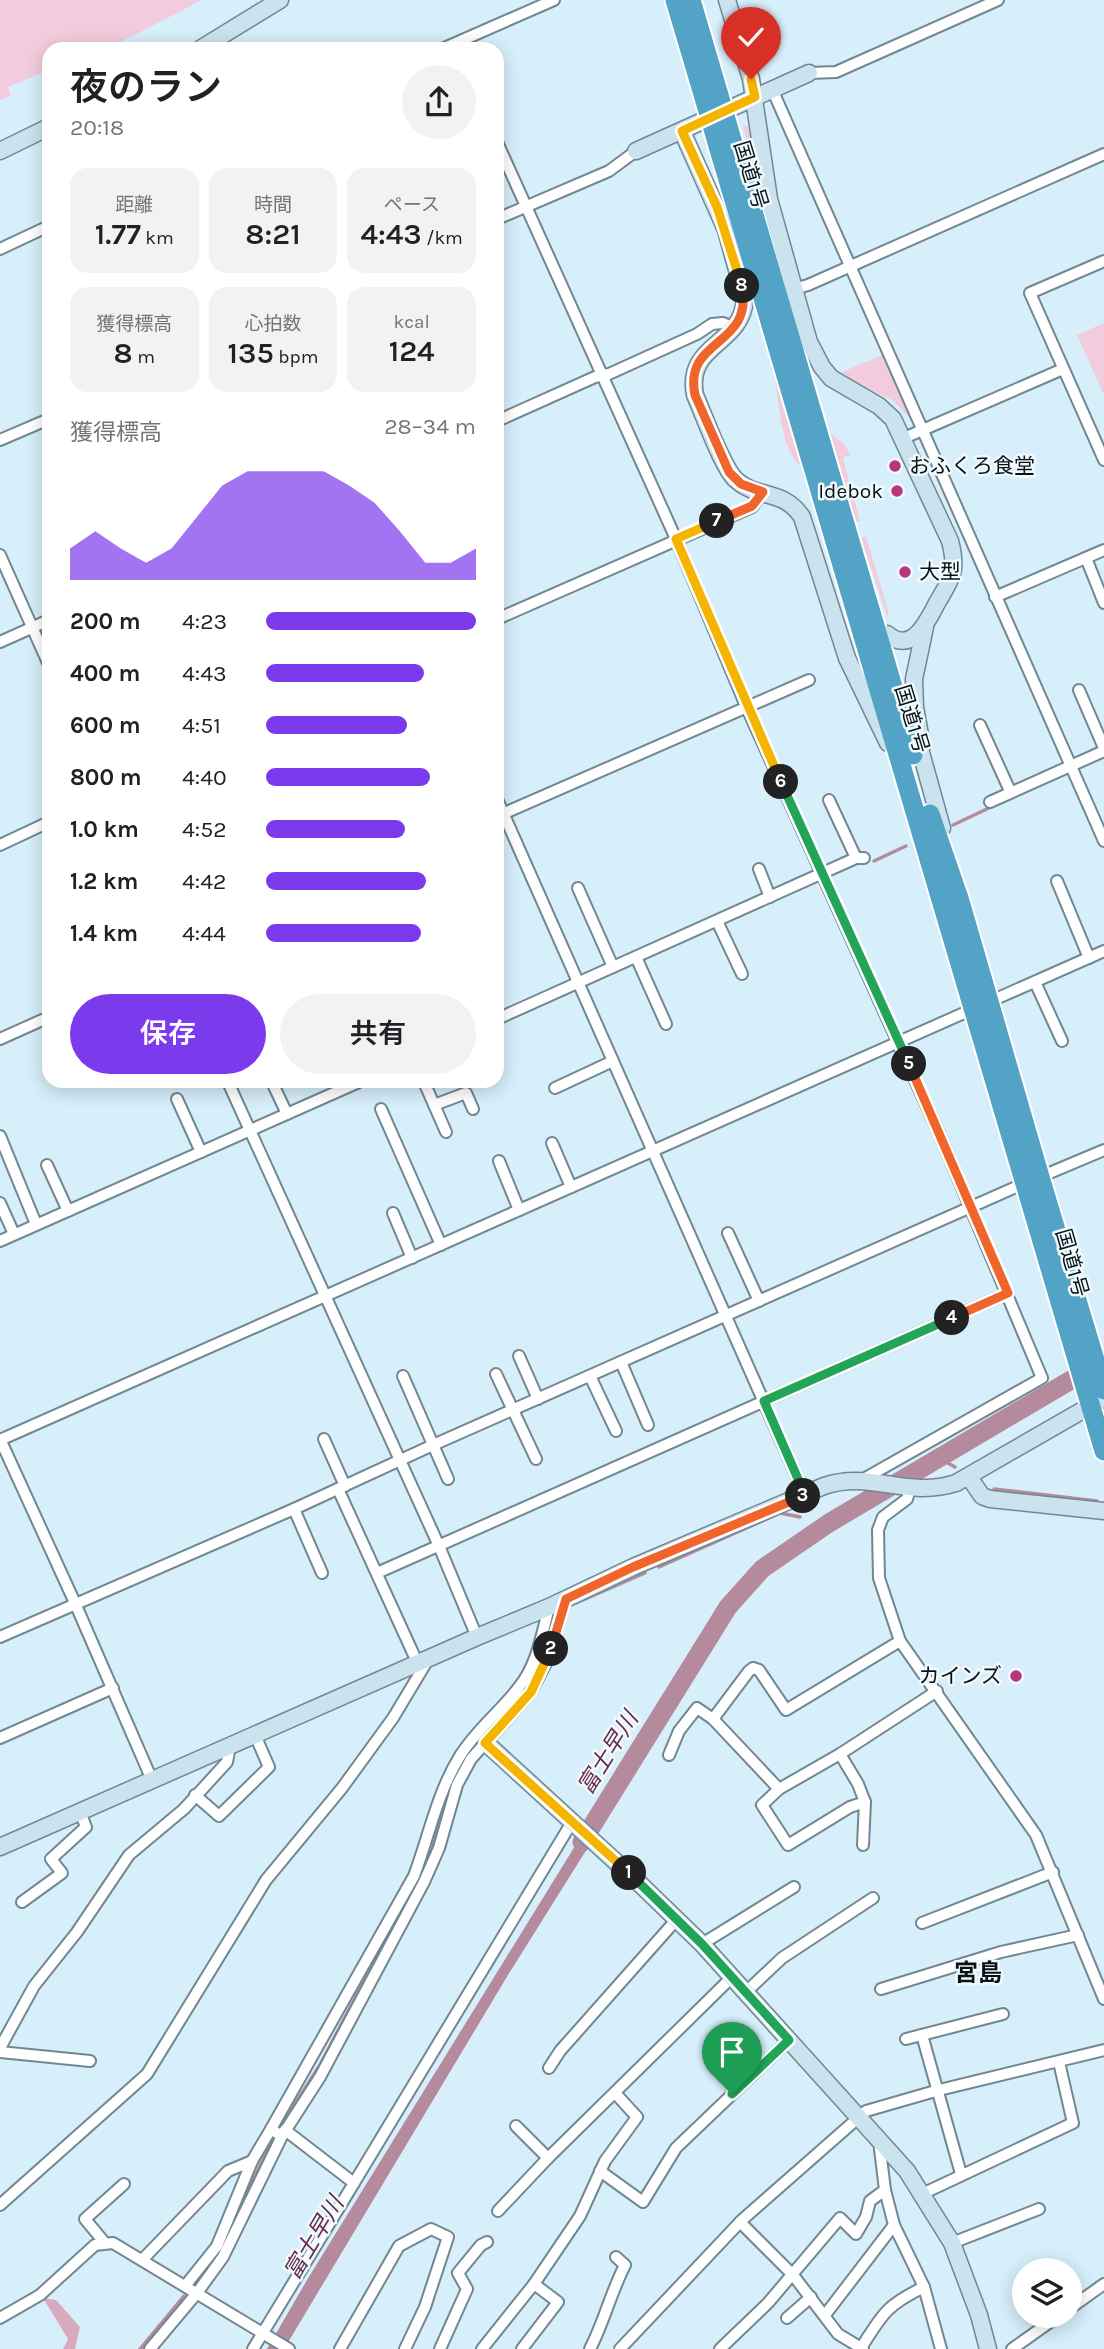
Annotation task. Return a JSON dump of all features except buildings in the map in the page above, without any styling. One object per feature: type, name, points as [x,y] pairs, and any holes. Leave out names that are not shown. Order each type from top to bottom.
[{"type":"highway","name":"国道1号","points":[[675,0],[712,98]]},
{"type":"highway","name":"国道1号","points":[[691,0],[712,98],[870,659],[908,786],[981,1007],[1097,1392],[1104,1451]]},
{"type":"highway","name":"国道1号","points":[[725,143],[841,506],[937,838],[959,898],[981,1007]]},
{"type":"street","points":[[211,42],[280,0]]},
{"type":"street","points":[[461,42],[554,0]]},
{"type":"street","points":[[727,0],[743,45],[755,97],[765,182],[809,342],[831,378],[889,414],[904,438],[953,552],[952,573],[926,624],[915,666],[914,693],[926,769]]},
{"type":"street","points":[[504,216],[609,171],[636,151],[772,89],[809,73],[836,72],[998,0]]},
{"type":"street","points":[[772,89],[1104,841]]},
{"type":"street","points":[[0,151],[42,130]]},
{"type":"street","points":[[682,131],[722,218],[743,287],[744,310],[735,328],[701,356],[694,374],[695,395],[729,472],[741,484],[788,501],[802,517],[847,658],[908,786]]},
{"type":"street","points":[[794,289],[1104,154]]},
{"type":"street","points":[[504,157],[676,539],[746,706],[824,873],[971,1207],[1042,1378],[866,1481]]},
{"type":"street","points":[[0,248],[42,229]]},
{"type":"street","points":[[1104,261],[1030,293],[1104,460]]},
{"type":"street","points":[[504,418],[697,334],[712,324],[735,328]]},
{"type":"street","points":[[904,438],[1063,369]]},
{"type":"street","points":[[0,440],[42,422]]},
{"type":"street","points":[[504,616],[752,506],[763,492]]},
{"type":"street","points":[[841,506],[870,577],[926,769],[959,898]]},
{"type":"street","points":[[995,597],[1104,550]]},
{"type":"street","points":[[0,555],[42,649]]},
{"type":"street","points":[[1086,558],[1104,603]]},
{"type":"street","points":[[0,642],[42,623]]},
{"type":"street","points":[[887,634],[898,641],[909,640],[926,624]]},
{"type":"street","points":[[842,643],[855,662],[862,664],[870,659]]},
{"type":"street","points":[[504,813],[808,680]]},
{"type":"street","points":[[990,802],[1104,749],[1079,690]]},
{"type":"street","points":[[981,725],[1010,791]]},
{"type":"street","points":[[504,1016],[860,858],[829,800]]},
{"type":"street","points":[[504,824],[653,1150],[805,1495]]},
{"type":"street","points":[[0,845],[42,825]]},
{"type":"street","points":[[759,869],[770,897]]},
{"type":"street","points":[[1057,881],[1088,958]]},
{"type":"street","points":[[578,888],[613,967]]},
{"type":"street","points":[[717,920],[742,974]]},
{"type":"street","points":[[152,1780],[0,1440],[1104,951]]},
{"type":"street","points":[[636,957],[666,1024]]},
{"type":"street","points":[[1035,982],[1062,1041]]},
{"type":"street","points":[[0,1039],[42,1020]]},
{"type":"street","points":[[555,1088],[613,1061]]},
{"type":"street","points":[[231,1088],[439,1546],[477,1637]]},
{"type":"street","points":[[275,1088],[287,1114]]},
{"type":"street","points":[[0,1241],[346,1088]]},
{"type":"street","points":[[427,1088],[446,1132]]},
{"type":"street","points":[[434,1105],[466,1093],[473,1109]]},
{"type":"street","points":[[177,1099],[201,1152]]},
{"type":"street","points":[[381,1109],[441,1245]]},
{"type":"street","points":[[0,1136],[36,1224]]},
{"type":"street","points":[[552,1143],[570,1187]]},
{"type":"street","points":[[0,1637],[1104,1150]]},
{"type":"street","points":[[499,1161],[519,1210]]},
{"type":"street","points":[[47,1165],[68,1211]]},
{"type":"street","points":[[0,1203],[14,1234]]},
{"type":"street","points":[[393,1213],[412,1258]]},
{"type":"street","points":[[728,1233],[759,1301]]},
{"type":"street","points":[[377,1573],[1008,1293]]},
{"type":"street","points":[[519,1356],[538,1399]]},
{"type":"street","points":[[621,1362],[648,1425]]},
{"type":"street","points":[[496,1374],[536,1459]]},
{"type":"street","points":[[403,1376],[448,1479]]},
{"type":"street","points":[[590,1376],[617,1432]]},
{"type":"street","points":[[0,1847],[549,1607],[633,1567],[836,1482],[866,1481],[913,1491],[945,1487],[969,1477],[1097,1392]]},
{"type":"street","points":[[324,1439],[377,1573],[424,1661]]},
{"type":"street","points":[[969,1477],[982,1496],[990,1499],[1104,1511]]},
{"type":"street","points":[[913,1491],[902,1504],[883,1517],[878,1530],[879,1578],[900,1641],[1036,1835],[1104,1999]]},
{"type":"street","points":[[294,1509],[322,1573]]},
{"type":"street","points":[[185,2286],[217,2246],[252,2161],[414,1876],[427,1842],[438,1799],[460,1755],[531,1692],[547,1661],[566,1599]]},
{"type":"street","points":[[150,2349],[197,2293],[235,2236],[256,2186],[284,2133],[320,2077],[425,1882],[439,1848],[457,1785],[481,1738],[522,1685],[534,1659],[549,1607]]},
{"type":"street","points":[[713,1720],[753,1668],[759,1670],[786,1710],[900,1641]]},
{"type":"street","points":[[0,2205],[147,2074],[266,1880],[342,1788],[393,1718],[424,1661]]},
{"type":"street","points":[[0,1738],[113,1688]]},
{"type":"street","points":[[864,1802],[850,1807],[788,1845],[762,1805],[779,1789],[840,1754],[937,1691]]},
{"type":"street","points":[[669,1755],[680,1731],[696,1708],[713,1720],[779,1789]]},
{"type":"street","points":[[195,1795],[219,1816],[234,1803],[269,1767],[255,1735]]},
{"type":"street","points":[[481,1738],[702,1944],[907,2171],[951,2244],[979,2315],[988,2349]]},
{"type":"street","points":[[90,2061],[0,2050],[34,1986],[77,1932],[130,1855],[184,1809],[227,1762],[230,1746]]},
{"type":"street","points":[[840,1754],[858,1784],[864,1802],[863,1845]]},
{"type":"street","points":[[22,1902],[62,1873],[51,1859],[86,1827],[80,1812]]},
{"type":"street","points":[[253,2349],[265,2336],[354,2183],[573,1824]]},
{"type":"street","points":[[922,1923],[1053,1872]]},
{"type":"street","points":[[702,1944],[794,1887]]},
{"type":"street","points":[[746,1992],[782,1958],[873,1898]]},
{"type":"street","points":[[549,2068],[560,2051],[677,1919]]},
{"type":"street","points":[[881,1989],[1001,1952],[1078,1936]]},
{"type":"street","points":[[498,2211],[548,2158],[731,1978]]},
{"type":"street","points":[[906,2039],[1003,2014]]},
{"type":"street","points":[[922,2035],[961,2174]]},
{"type":"street","points":[[600,2171],[643,2202],[676,2148],[789,2040]]},
{"type":"street","points":[[621,2349],[740,2222],[866,2111],[939,2090],[1104,2050]]},
{"type":"street","points":[[922,2194],[1073,2123],[1059,2062]]},
{"type":"street","points":[[482,2349],[534,2284],[580,2216],[605,2161],[637,2117],[615,2093]]},
{"type":"street","points":[[516,2126],[548,2158]]},
{"type":"street","points":[[271,2129],[284,2133],[354,2183]]},
{"type":"street","points":[[879,2138],[885,2190],[894,2225],[924,2287],[941,2349]]},
{"type":"street","points":[[143,2259],[228,2171],[252,2161]]},
{"type":"street","points":[[104,2242],[85,2219],[124,2184]]},
{"type":"street","points":[[720,2349],[793,2275],[840,2218],[856,2234],[866,2217],[870,2201],[885,2190]]},
{"type":"street","points":[[951,2244],[1039,2209]]},
{"type":"street","points":[[740,2222],[793,2275],[838,2334],[862,2348],[882,2315],[897,2300],[924,2287]]},
{"type":"street","points":[[825,2315],[894,2225]]},
{"type":"street","points":[[340,2349],[399,2246],[431,2229],[449,2237],[425,2307],[405,2349]]},
{"type":"street","points":[[0,2318],[40,2295],[95,2245],[104,2242],[113,2243],[143,2259],[289,2349]]},
{"type":"street","points":[[440,2349],[467,2289],[458,2273],[481,2245],[487,2242]]},
{"type":"street","points":[[590,2349],[603,2324],[616,2283],[625,2265],[616,2257]]},
{"type":"street","points":[[522,2349],[558,2302],[534,2284]]},
{"type":"street","points":[[1082,2300],[1104,2284]]},
{"type":"street","points":[[787,2318],[811,2297]]},
{"type":"street","points":[[1012,2349],[1042,2328]]},
{"type":"shaded area","points":[[0,0],[202,0],[121,42],[42,42],[42,73],[8,87],[11,96],[0,100]]},
{"type":"shaded area","points":[[745,125],[751,132],[787,290],[745,144]]},
{"type":"shaded area","points":[[1104,323],[1104,395],[1077,335]]},
{"type":"shaded area","points":[[768,335],[804,466],[802,467],[794,460],[784,436],[773,368],[763,336]]},
{"type":"shaded area","points":[[883,355],[909,417],[892,400],[854,382],[842,372]]},
{"type":"shaded area","points":[[831,434],[842,442],[851,455],[843,458],[860,521],[856,522]]},
{"type":"shaded area","points":[[866,536],[889,614],[887,616],[861,538]]},
{"type":"shaded area","points":[[593,1817],[602,1825],[508,1975],[284,2349],[267,2349],[307,2280]]},
{"type":"shaded area","points":[[43,2298],[56,2300],[80,2327],[75,2349],[63,2349],[68,2339]]},
{"type":"waterway","points":[[953,825],[989,808]]},
{"type":"waterway","points":[[874,861],[906,846]]},
{"type":"waterway","name":"富士早川","points":[[582,1842],[728,1607],[762,1569],[829,1523],[1093,1367]]},
{"type":"waterway","points":[[939,1458],[955,1467]]},
{"type":"waterway","points":[[994,1489],[1097,1501]]},
{"type":"waterway","points":[[659,1567],[780,1513],[800,1517]]},
{"type":"waterway","points":[[576,1603],[645,1573]]},
{"type":"waterway","points":[[537,1670],[545,1651]]},
{"type":"waterway","points":[[520,1697],[532,1680]]},
{"type":"waterway","points":[[486,1733],[506,1713]]},
{"type":"waterway","points":[[452,1781],[476,1744]]},
{"type":"waterway","points":[[280,2127],[320,2065],[422,1871],[432,1850],[449,1788]]},
{"type":"waterway","points":[[223,2245],[274,2136]]},
{"type":"waterway","points":[[193,2285],[219,2251]]},
{"type":"waterway","points":[[140,2349],[184,2296]]},
{"type":"place","name":"おふくろ食堂","points":[[895,466]]},
{"type":"place","name":"Idebok","points":[[897,491]]},
{"type":"place","name":"大型","points":[[905,572]]},
{"type":"place","name":"カインズ","points":[[1016,1676]]},
{"type":"district","name":"宮島","points":[[978,1973]]},
{"type":"route","points":[[732,2094],[789,2040],[702,1944],[603,1849],[485,1743],[531,1692],[547,1661],[566,1599],[633,1567],[805,1495],[764,1401],[1008,1293],[824,873],[746,706],[676,539],[752,506],[763,492],[741,484],[729,472],[695,395],[693,385],[696,365],[708,349],[735,328],[744,310],[745,299],[726,230],[682,131],[755,97],[751,79]]}]
